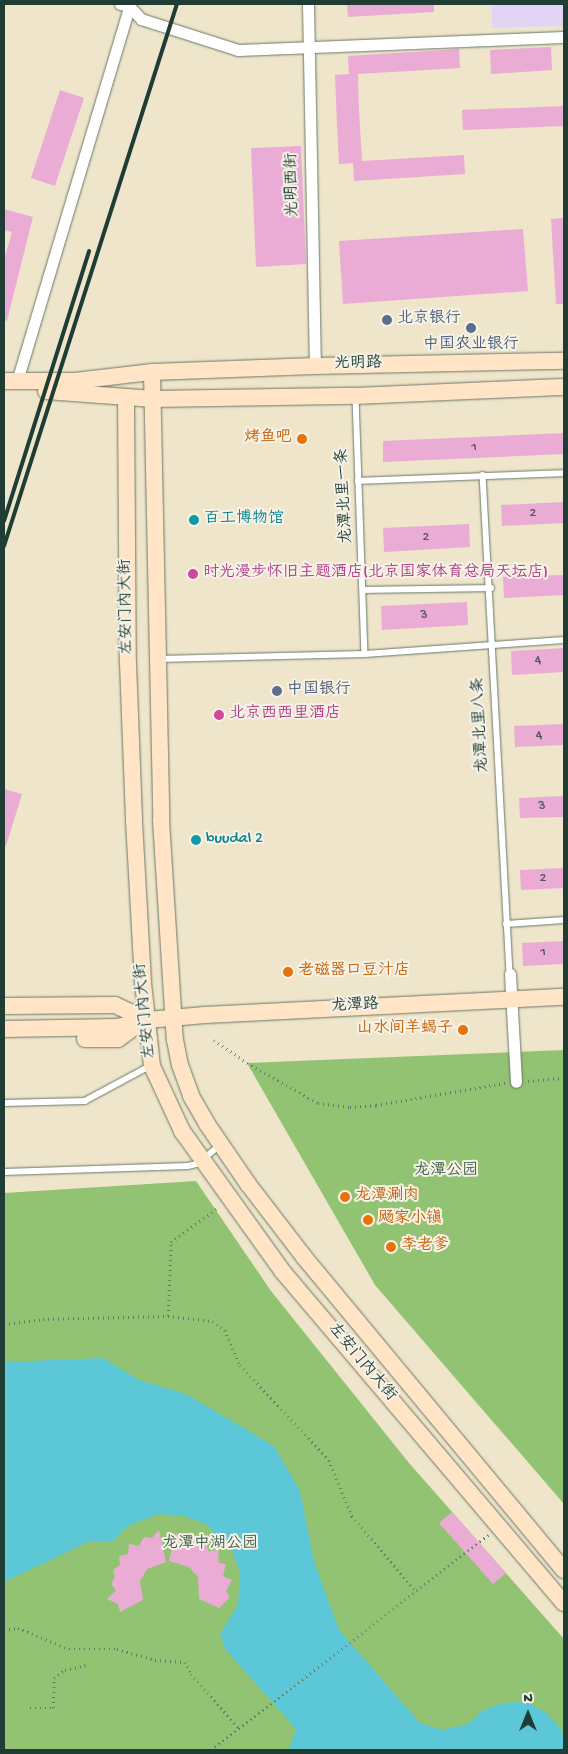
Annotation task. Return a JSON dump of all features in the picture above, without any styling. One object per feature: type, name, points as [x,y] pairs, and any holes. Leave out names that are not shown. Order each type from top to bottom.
[{"type":"street","name":"光明西街","points":[[308,4],[315,366]]},
{"type":"street","points":[[11,381],[126,5],[141,20],[222,47],[238,50],[564,37]]},
{"type":"street","name":"光明路","points":[[11,381],[75,381],[152,372],[315,366],[564,361]]},
{"type":"street","name":"左安门内大街","points":[[152,372],[161,820],[174,1018],[180,1065],[191,1096],[221,1144],[304,1257],[564,1570]]},
{"type":"street","name":"光明路","points":[[4,392],[54,391],[154,399],[356,396],[564,387]]},
{"type":"street","name":"左安门内大街","points":[[126,397],[128,663],[147,1020],[152,1066],[182,1130],[283,1272],[564,1603]]},
{"type":"street","points":[[510,974],[516,1082]]},
{"type":"street","name":"龙潭路","points":[[4,1029],[117,1027],[147,1020],[174,1018],[564,997]]},
{"type":"street","points":[[4,1006],[115,1004],[147,1020]]},
{"type":"street","name":"龙潭路","points":[[4,1017],[116,1013],[147,1020]]},
{"type":"street","name":"龙潭路","points":[[4,1040],[118,1039],[147,1020]]},
{"type":"lane","name":"龙潭北里一条","points":[[356,396],[365,654]]},
{"type":"lane","points":[[358,482],[564,472]]},
{"type":"lane","name":"龙潭北里八条","points":[[483,475],[491,588],[492,646],[510,974]]},
{"type":"lane","points":[[364,590],[491,588]]},
{"type":"lane","points":[[157,660],[365,654],[564,640]]},
{"type":"lane","points":[[506,924],[564,920]]},
{"type":"lane","points":[[4,1104],[85,1101],[152,1066]]},
{"type":"lane","points":[[4,1172],[188,1166],[204,1159],[221,1144]]},
{"type":"path","points":[[214,1040],[247,1063],[318,1102],[350,1107],[376,1105],[516,1082],[564,1078]]},
{"type":"path","points":[[168,1316],[171,1242],[218,1208]]},
{"type":"path","points":[[4,1324],[43,1319],[168,1316],[213,1321],[225,1330],[240,1365],[329,1460],[352,1516],[414,1590]]},
{"type":"path","points":[[211,1750],[252,1715],[490,1534]]},
{"type":"path","points":[[4,1630],[18,1628],[68,1649],[117,1648],[155,1660],[185,1662],[191,1674],[238,1727]]},
{"type":"path","points":[[30,1708],[53,1708],[54,1678],[65,1670],[86,1665]]},
{"type":"shaded area","points":[[492,4],[564,4],[564,26],[492,28]]},
{"type":"green space","name":"龙潭公园","points":[[564,1050],[564,1504],[375,1285],[247,1063]]},
{"type":"green space","name":"龙潭中湖公园","points":[[196,1181],[271,1291],[409,1463],[564,1639],[564,1750],[4,1750],[4,1193]]},
{"type":"water","points":[[103,1358],[139,1380],[186,1394],[274,1446],[300,1491],[314,1561],[339,1630],[420,1723],[442,1730],[468,1724],[482,1711],[502,1703],[526,1702],[545,1712],[562,1730],[564,1750],[289,1750],[296,1729],[226,1650],[220,1634],[238,1605],[240,1572],[232,1551],[206,1524],[184,1516],[159,1514],[128,1526],[113,1541],[90,1541],[4,1582],[4,1362]]},
{"type":"building","points":[[347,4],[434,4],[434,12],[348,17]]},
{"type":"building","points":[[551,47],[552,70],[491,74],[490,50]]},
{"type":"building","points":[[459,49],[460,68],[358,74],[359,111],[362,161],[464,155],[465,174],[354,181],[353,163],[339,164],[337,126],[335,75],[349,74],[348,56]]},
{"type":"building","points":[[60,90],[84,98],[55,186],[31,178]]},
{"type":"building","points":[[564,106],[564,126],[463,130],[462,110]]},
{"type":"building","points":[[301,146],[306,264],[256,267],[251,148]]},
{"type":"building","points":[[4,209],[33,217],[7,321],[4,320],[4,260],[12,232],[4,230]]},
{"type":"building","points":[[564,218],[564,304],[556,304],[551,219]]},
{"type":"building","points":[[523,229],[528,291],[343,304],[339,241]]},
{"type":"building","points":[[564,433],[564,454],[383,462],[383,441]]},
{"type":"building","points":[[564,502],[564,523],[502,526],[501,505]]},
{"type":"building","points":[[469,524],[470,547],[384,552],[383,528]]},
{"type":"building","points":[[564,575],[564,595],[504,598],[503,577]]},
{"type":"building","points":[[467,602],[468,625],[382,630],[381,606]]},
{"type":"building","points":[[564,648],[564,672],[512,675],[511,651]]},
{"type":"building","points":[[564,724],[564,745],[515,747],[514,726]]},
{"type":"building","points":[[4,789],[22,794],[6,846],[4,846]]},
{"type":"building","points":[[564,796],[564,817],[520,818],[519,798]]},
{"type":"building","points":[[564,868],[564,888],[521,890],[520,870]]},
{"type":"building","points":[[564,941],[564,964],[523,966],[522,943]]},
{"type":"building","points":[[452,1512],[506,1573],[493,1584],[439,1523]]},
{"type":"building","points":[[159,1530],[166,1562],[147,1569],[140,1581],[143,1600],[120,1612],[118,1604],[107,1599],[116,1590],[111,1584],[115,1577],[113,1570],[120,1565],[119,1556],[128,1554],[129,1544],[139,1546],[144,1537],[152,1538]]},
{"type":"building","points":[[176,1533],[183,1538],[191,1533],[198,1544],[207,1542],[208,1551],[218,1550],[219,1563],[226,1564],[223,1576],[232,1580],[226,1591],[230,1597],[219,1608],[199,1599],[198,1577],[189,1567],[169,1561]]},
{"type":"railway","points":[[4,546],[177,4]]},
{"type":"railway","points":[[4,521],[89,251]]},
{"type":"place","name":"北京银行","points":[[387,320]]},
{"type":"place","name":"中国农业银行","points":[[471,328]]},
{"type":"place","name":"烤鱼吧","points":[[302,439]]},
{"type":"place","name":"百工博物馆","points":[[194,520]]},
{"type":"place","name":"时光漫步怀旧主题酒店(北京国家体育总局天坛店)","points":[[193,574]]},
{"type":"place","name":"中国银行","points":[[277,691]]},
{"type":"place","name":"北京西西里酒店","points":[[219,715]]},
{"type":"place","name":"buudal 2","points":[[196,840]]},
{"type":"place","name":"老磁器口豆汁店","points":[[288,972]]},
{"type":"place","name":"山水间羊蝎子","points":[[463,1030]]},
{"type":"place","name":"龙潭涮肉","points":[[345,1197]]},
{"type":"place","name":"飏家小镇","points":[[368,1220]]},
{"type":"place","name":"李老爹","points":[[391,1247]]}]
